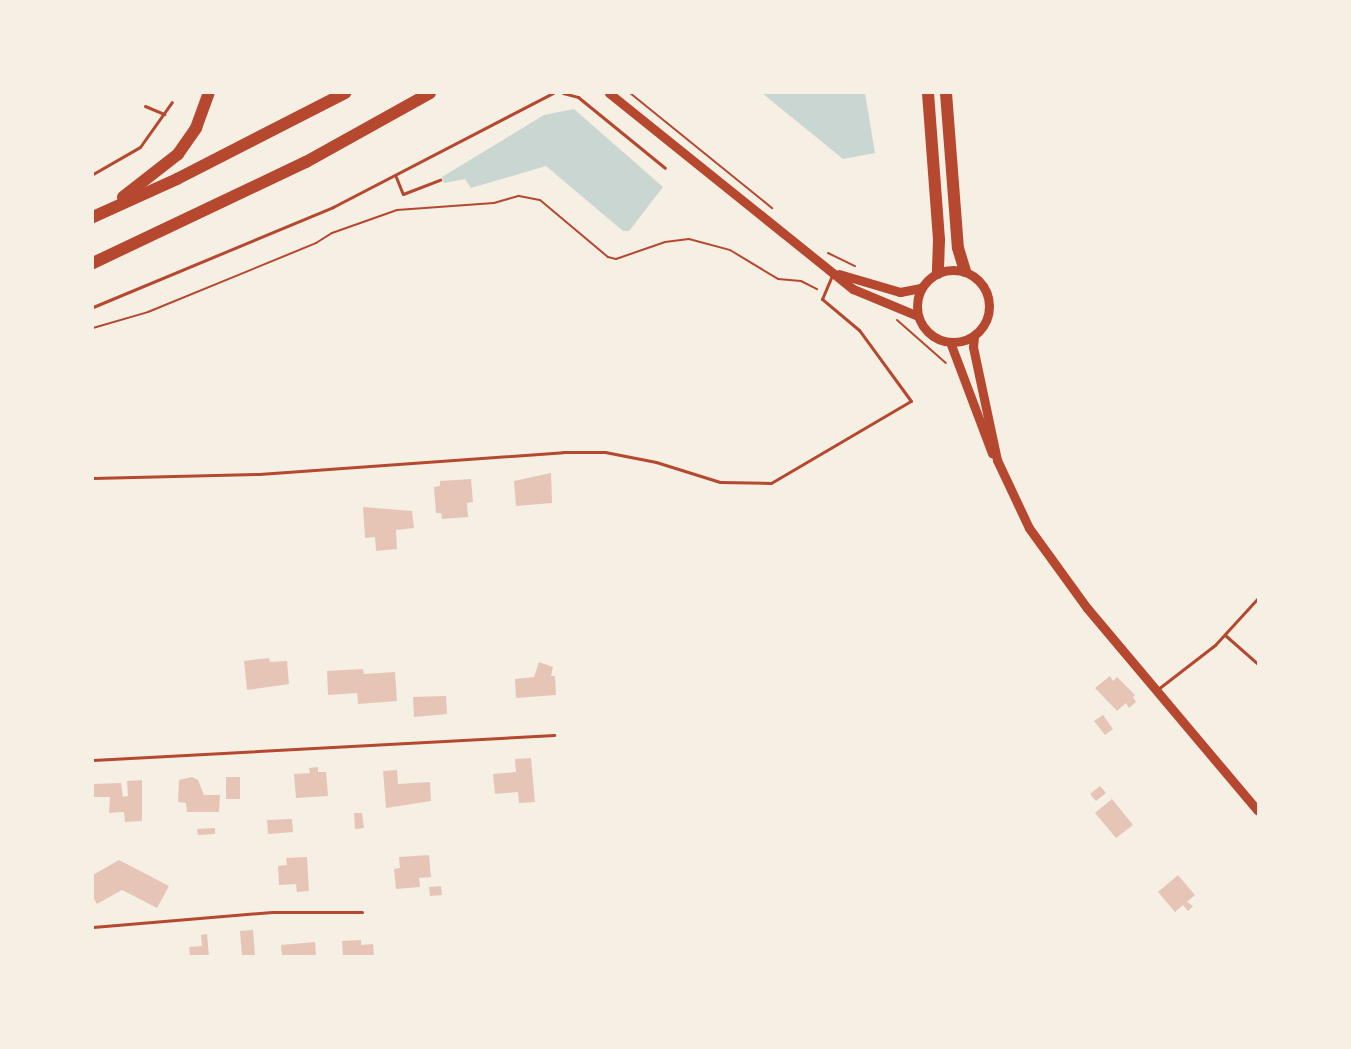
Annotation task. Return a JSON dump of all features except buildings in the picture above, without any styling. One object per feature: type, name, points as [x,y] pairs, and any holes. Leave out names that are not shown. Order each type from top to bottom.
[{"type":"highway","points":[[93,217],[148,181],[178,153],[196,128],[209,93]]},
{"type":"highway","points":[[93,217],[177,179],[345,93]]},
{"type":"highway","points":[[93,263],[306,162],[430,93]]},
{"type":"highway","points":[[928,93],[939,240],[938,273]]},
{"type":"highway","points":[[946,93],[958,248],[965,271]]},
{"type":"main road","points":[[609,93],[833,273],[862,294],[918,316],[931,335],[950,342],[974,336],[987,319],[989,296],[984,285],[965,271],[938,273],[921,288],[900,292],[833,273]]},
{"type":"main road","points":[[918,316],[921,288]]},
{"type":"main road","points":[[974,336],[997,460]]},
{"type":"main road","points":[[950,342],[985,441],[997,460],[1017,507],[1054,566],[1258,812]]},
{"type":"lane","points":[[93,307],[333,207],[553,93]]},
{"type":"lane","points":[[563,93],[578,97],[665,168]]},
{"type":"lane","points":[[93,174],[140,147],[172,102]]},
{"type":"lane","points":[[145,106],[164,114]]},
{"type":"lane","points":[[395,176],[403,194],[440,180]]},
{"type":"lane","points":[[93,478],[259,474],[563,452],[605,452],[656,462],[720,482],[771,483],[911,401],[859,330],[822,299],[822,292],[833,273]]},
{"type":"lane","points":[[1157,690],[1225,635],[1258,598]]},
{"type":"lane","points":[[1225,635],[1258,664]]},
{"type":"lane","points":[[93,760],[554,735]]},
{"type":"lane","points":[[93,927],[272,912],[362,912]]},
{"type":"path","points":[[630,93],[723,164],[777,213]]},
{"type":"path","points":[[93,328],[148,312],[332,233],[397,210],[494,203],[519,196],[540,200],[608,257],[616,259],[665,242],[689,239],[730,250],[778,279],[801,281],[822,292]]},
{"type":"path","points":[[822,249],[858,267]]},
{"type":"path","points":[[898,322],[944,363]]},
{"type":"shaded area","points":[[762,93],[865,93],[875,153],[843,159]]},
{"type":"shaded area","points":[[574,109],[663,187],[629,231],[623,231],[546,166],[471,188],[465,179],[444,183],[442,177],[544,115]]}]
